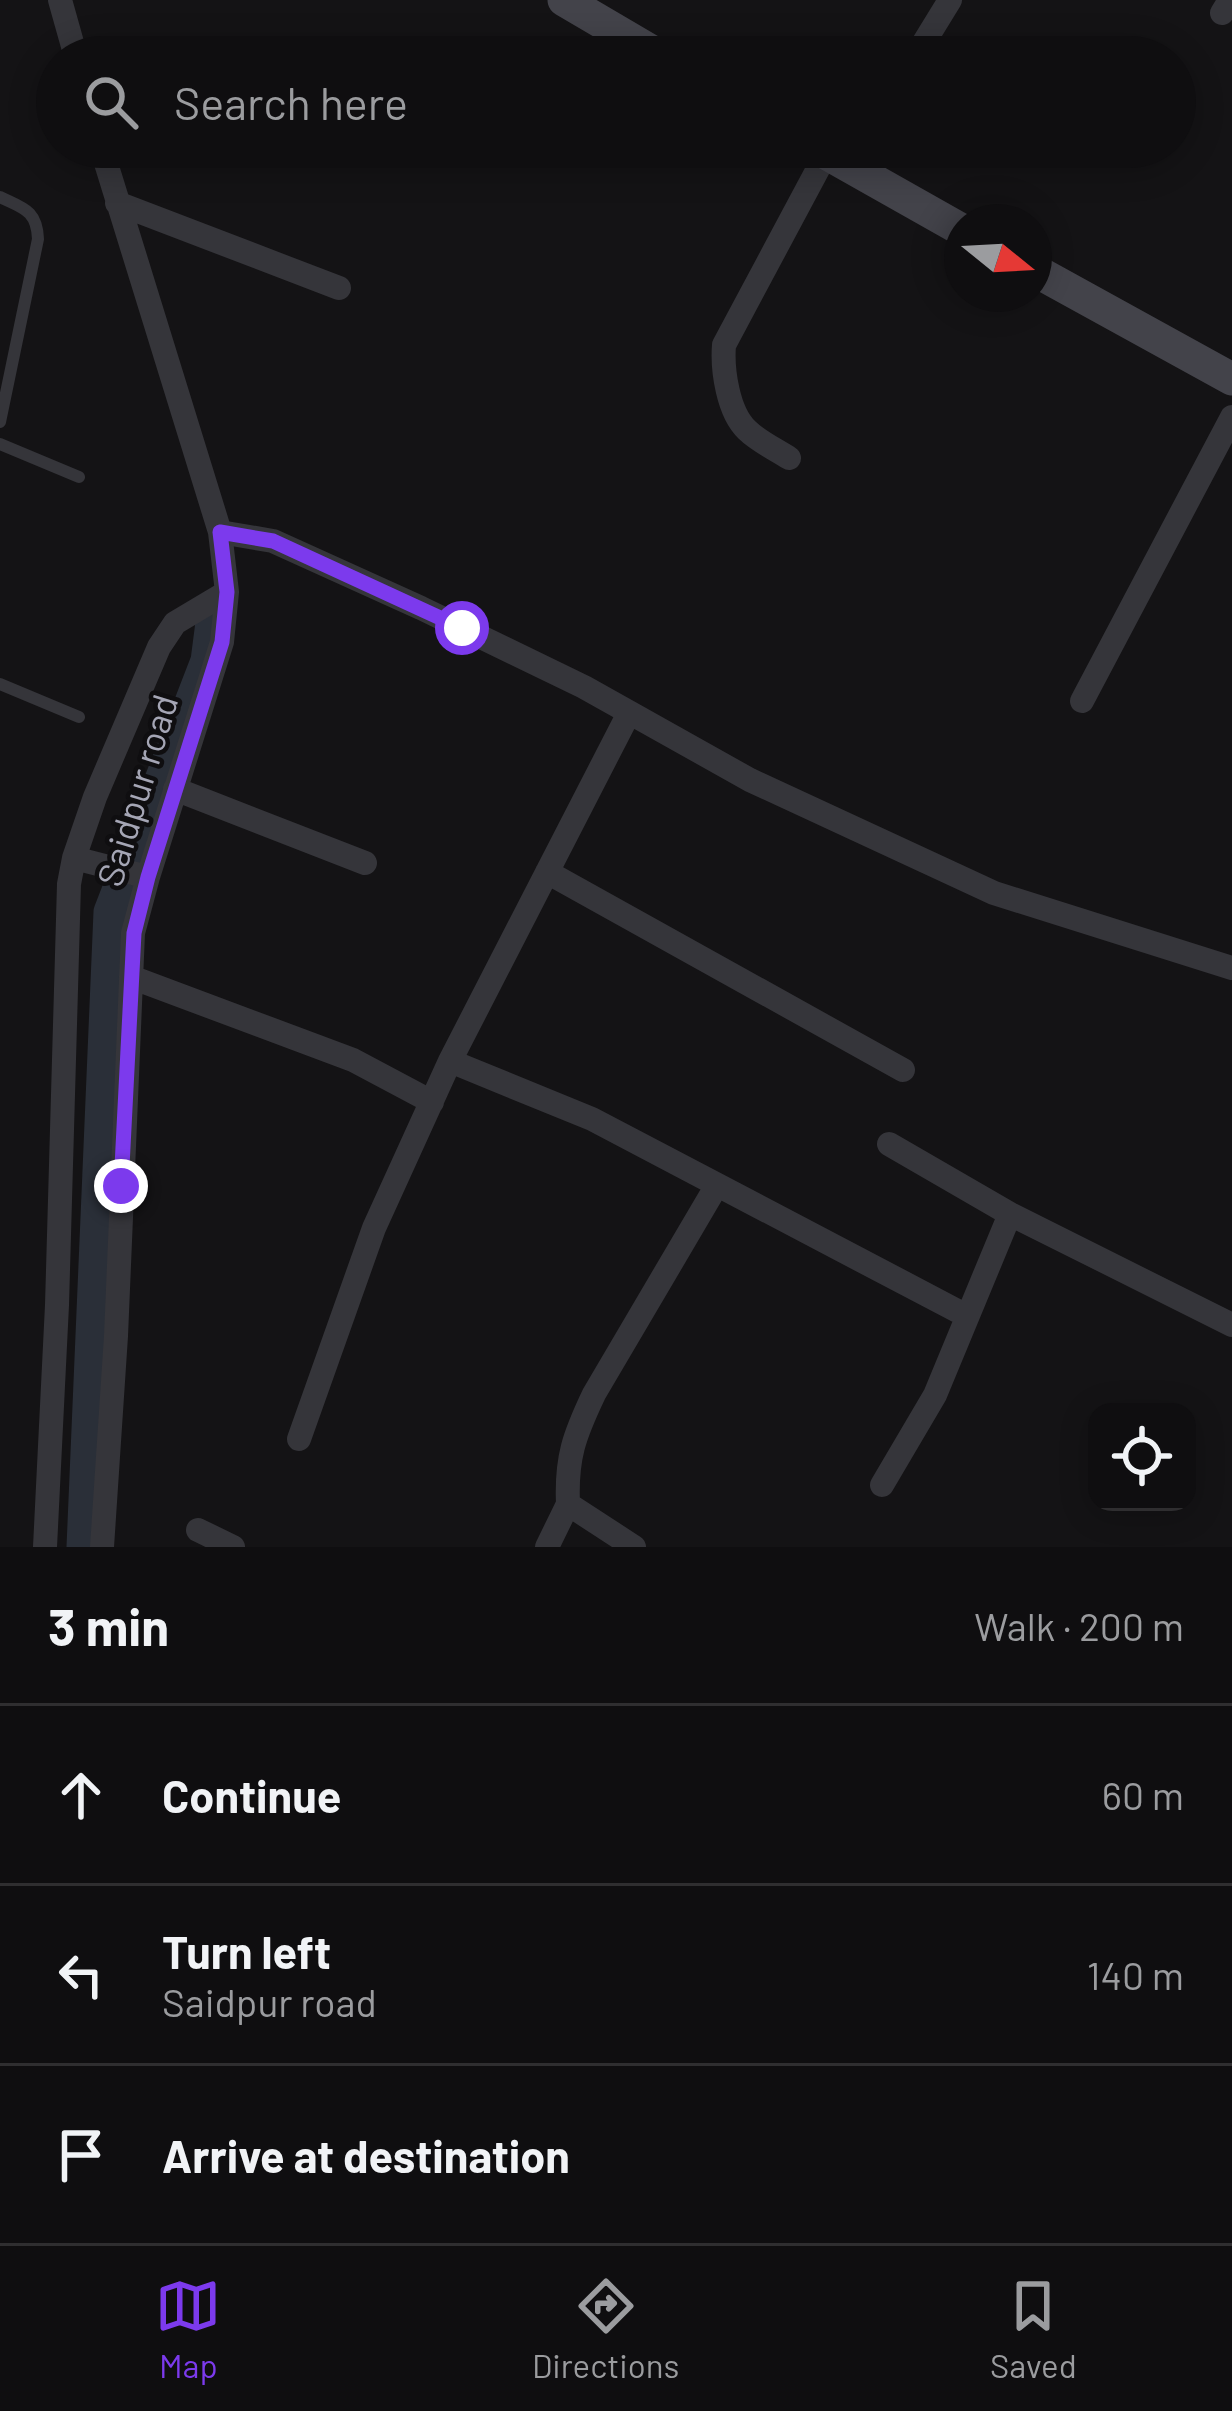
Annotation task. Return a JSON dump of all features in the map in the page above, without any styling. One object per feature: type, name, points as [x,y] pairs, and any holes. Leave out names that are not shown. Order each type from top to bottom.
[{"type":"main road","points":[[564,0],[625,36]]},
{"type":"main road","points":[[861,168],[944,219]]},
{"type":"main road","points":[[1052,280],[1232,379]]},
{"type":"street","points":[[60,0],[70,36]]},
{"type":"street","points":[[928,36],[950,0]]},
{"type":"street","name":"Saidpur road","points":[[102,1547],[131,977],[141,875],[176,789],[222,642],[227,592],[220,532],[107,168]]},
{"type":"street","points":[[789,458],[744,428],[727,380],[724,345],[828,168]]},
{"type":"street","points":[[117,203],[339,288]]},
{"type":"street","points":[[1082,700],[1232,417]]},
{"type":"street","points":[[220,532],[273,541],[422,608],[584,687],[750,781],[994,893],[1232,967]]},
{"type":"street","points":[[45,1547],[69,884],[84,860],[95,797],[166,634],[227,592]]},
{"type":"street","points":[[299,1438],[374,1228],[450,1061],[629,713]]},
{"type":"street","points":[[176,789],[365,863]]},
{"type":"street","points":[[84,860],[141,875]]},
{"type":"street","points":[[547,872],[903,1070]]},
{"type":"street","points":[[131,977],[353,1060],[432,1102]]},
{"type":"street","points":[[450,1061],[592,1119],[967,1316]]},
{"type":"street","points":[[889,1144],[1010,1214],[1232,1324]]},
{"type":"street","points":[[547,1547],[568,1504],[566,1468],[594,1394],[717,1186]]},
{"type":"street","points":[[882,1485],[935,1395],[1010,1214]]},
{"type":"street","points":[[568,1504],[634,1547]]},
{"type":"street","points":[[198,1530],[233,1547]]},
{"type":"lane","points":[[0,197],[38,222],[38,239],[5,359],[0,422]]},
{"type":"lane","points":[[0,444],[79,477]]},
{"type":"lane","points":[[0,684],[79,717]]},
{"type":"waterway","points":[[83,1547],[110,912],[207,661],[214,607]]},
{"type":"route","points":[[121,1186],[134,933],[222,642],[227,592],[220,532],[273,541],[462,628]]}]
